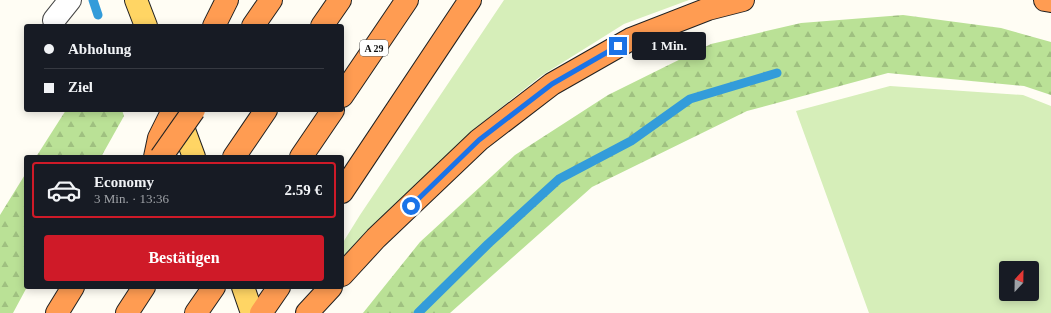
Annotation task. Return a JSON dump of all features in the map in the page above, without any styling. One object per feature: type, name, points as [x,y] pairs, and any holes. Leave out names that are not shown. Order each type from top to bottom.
[{"type":"highway","points":[[215,24],[227,0]]},
{"type":"highway","points":[[254,24],[271,0]]},
{"type":"highway","points":[[323,24],[340,0]]},
{"type":"highway","name":"A 29","points":[[344,93],[407,0]]},
{"type":"highway","points":[[344,189],[470,0]]},
{"type":"highway","points":[[344,273],[376,238],[479,140],[552,84],[631,39],[708,9],[743,0]]},
{"type":"highway","points":[[1045,0],[1051,1]]},
{"type":"highway","points":[[155,155],[159,138],[172,112]]},
{"type":"highway","points":[[161,155],[193,112]]},
{"type":"highway","points":[[236,155],[265,112]]},
{"type":"highway","points":[[302,155],[332,112]]},
{"type":"highway","points":[[57,313],[72,289]]},
{"type":"highway","points":[[127,313],[143,289]]},
{"type":"highway","points":[[199,309],[213,289]]},
{"type":"highway","points":[[261,313],[278,289]]},
{"type":"highway","points":[[306,313],[329,289]]},
{"type":"main road","points":[[136,0],[145,24]]},
{"type":"main road","points":[[178,112],[193,155]]},
{"type":"main road","points":[[244,289],[252,313]]},
{"type":"lane","points":[[54,20],[70,0]]},
{"type":"green space","points":[[504,0],[689,0],[624,24],[541,76],[474,129],[344,255],[344,241]]},
{"type":"green space","points":[[903,15],[1001,28],[1051,42],[1051,95],[1024,86],[888,73],[747,111],[592,187],[450,313],[363,313],[420,242],[515,155],[608,95],[711,44],[801,23]]},
{"type":"green space","points":[[890,86],[1023,95],[1051,106],[1051,313],[869,313],[796,111]]},
{"type":"green space","points":[[65,112],[123,112],[124,116],[102,155],[37,155]]},
{"type":"green space","points":[[24,176],[24,289],[26,289],[13,313],[0,313],[0,215]]},
{"type":"waterway","points":[[93,0],[98,15]]},
{"type":"waterway","points":[[418,313],[488,244],[559,179],[631,141],[690,99],[777,73]]},
{"type":"route","points":[[411,206],[479,140],[552,84],[618,46]]}]
